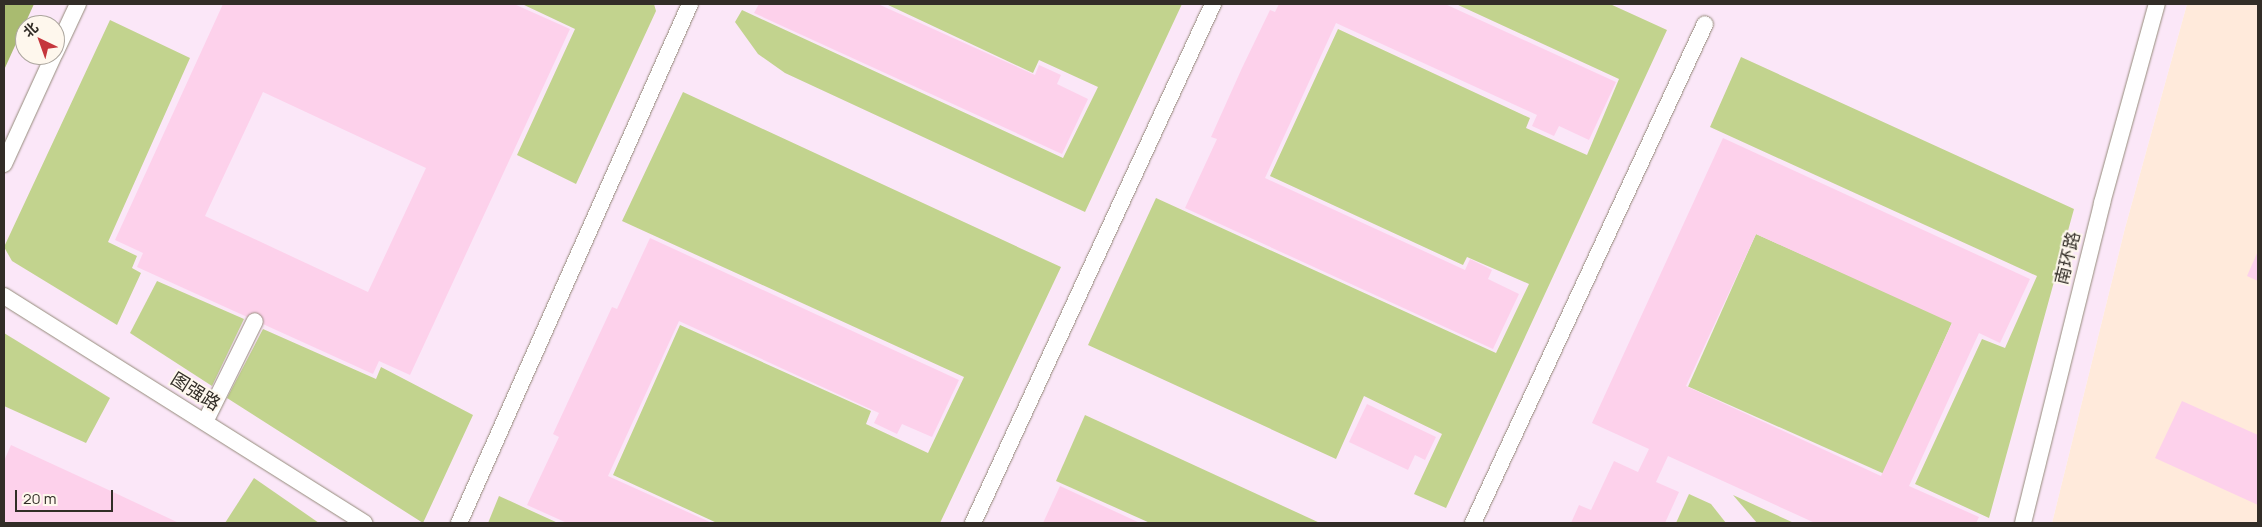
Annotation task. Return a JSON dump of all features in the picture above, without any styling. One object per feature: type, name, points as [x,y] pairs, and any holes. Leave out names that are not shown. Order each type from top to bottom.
[{"type":"lane","points":[[65,32],[78,4]]},
{"type":"lane","points":[[459,523],[690,4]]},
{"type":"lane","points":[[973,523],[1213,4]]},
{"type":"lane","name":"南环路","points":[[2023,523],[2102,203],[2157,4]]},
{"type":"lane","points":[[1473,523],[1705,24]]},
{"type":"lane","points":[[4,164],[50,65]]},
{"type":"lane","name":"图强路","points":[[4,296],[206,420],[364,523]]},
{"type":"lane","points":[[206,420],[255,320]]},
{"type":"shaded area","points":[[4,4],[2187,4],[2125,228],[2052,523],[4,523]]},
{"type":"shaded area","points":[[2187,4],[2258,4],[2258,523],[2052,523],[2125,228]]},
{"type":"green space","points":[[4,4],[34,4],[29,15],[15,15],[15,46],[4,70]]},
{"type":"green space","points":[[522,4],[654,4],[656,11],[576,184],[517,155],[575,29]]},
{"type":"green space","points":[[886,4],[1182,4],[1085,212],[785,73],[758,54],[735,22],[742,10],[1063,158],[1098,87],[1039,60],[1033,73]]},
{"type":"green space","points":[[1456,4],[1610,4],[1667,30],[1446,508],[1414,494],[1442,434],[1364,396],[1336,459],[1088,345],[1156,198],[1496,353],[1529,284],[1467,257],[1463,265],[1270,176],[1338,29],[1530,118],[1526,128],[1587,155],[1619,79]]},
{"type":"green space","points":[[110,20],[190,58],[108,242],[137,256],[132,268],[141,273],[117,325],[12,261],[4,247]]},
{"type":"green space","points":[[1741,57],[2074,209],[1989,518],[1915,484],[1982,339],[2005,348],[2037,276],[1710,127]]},
{"type":"green space","points":[[683,92],[1061,267],[940,523],[717,523],[613,475],[680,325],[871,411],[866,424],[928,453],[964,377],[622,221]]},
{"type":"green space","points":[[1756,234],[1952,321],[1884,474],[1688,387]]},
{"type":"green space","points":[[157,281],[244,319],[212,386],[130,333]]},
{"type":"green space","points":[[263,329],[376,379],[381,367],[473,415],[423,523],[227,398]]},
{"type":"green space","points":[[4,333],[110,398],[86,443],[4,406]]},
{"type":"green space","points":[[1085,415],[1320,523],[1150,523],[1056,481]]},
{"type":"green space","points":[[254,478],[319,523],[225,523]]},
{"type":"green space","points":[[1689,494],[1711,504],[1726,523],[1676,523]]},
{"type":"green space","points":[[1733,495],[1794,523],[1757,523]]},
{"type":"green space","points":[[499,496],[558,523],[488,523]]},
{"type":"building","points":[[223,4],[514,4],[570,29],[410,375],[379,361],[373,374],[137,267],[143,253],[115,240]],"holes":[[[263,92],[426,168],[368,292],[205,216]]]},
{"type":"building","points":[[759,4],[878,4],[1035,75],[1039,65],[1061,75],[1057,84],[1088,99],[1062,154],[754,13]]},
{"type":"building","points":[[1279,4],[1445,4],[1616,82],[1589,140],[1559,126],[1554,136],[1532,126],[1537,115],[1336,23],[1265,178],[1465,270],[1470,259],[1492,270],[1488,279],[1519,294],[1493,349],[1185,208],[1217,139],[1211,137],[1242,68],[1270,10],[1275,12]]},
{"type":"building","points":[[1723,138],[2030,279],[2000,343],[1979,333],[1909,486],[1979,517],[1976,523],[1815,523],[1668,456],[1656,482],[1679,492],[1665,523],[1571,523],[1579,505],[1591,510],[1614,461],[1638,472],[1649,449],[1592,423]],"holes":[[[1756,234],[1952,323],[1881,476],[1686,386]]]},
{"type":"building","points":[[650,238],[959,380],[932,437],[902,424],[897,434],[874,423],[879,413],[679,321],[608,476],[712,523],[567,523],[527,505],[559,437],[553,434],[612,307],[617,309]]},
{"type":"building","points":[[2258,251],[2258,281],[2247,276]]},
{"type":"building","points":[[2182,401],[2258,435],[2258,505],[2155,458]]},
{"type":"building","points":[[1367,404],[1436,437],[1425,460],[1415,455],[1408,470],[1349,442]]},
{"type":"building","points":[[11,445],[179,523],[4,523],[4,461]]},
{"type":"building","points":[[1060,486],[1140,523],[1043,523]]}]
